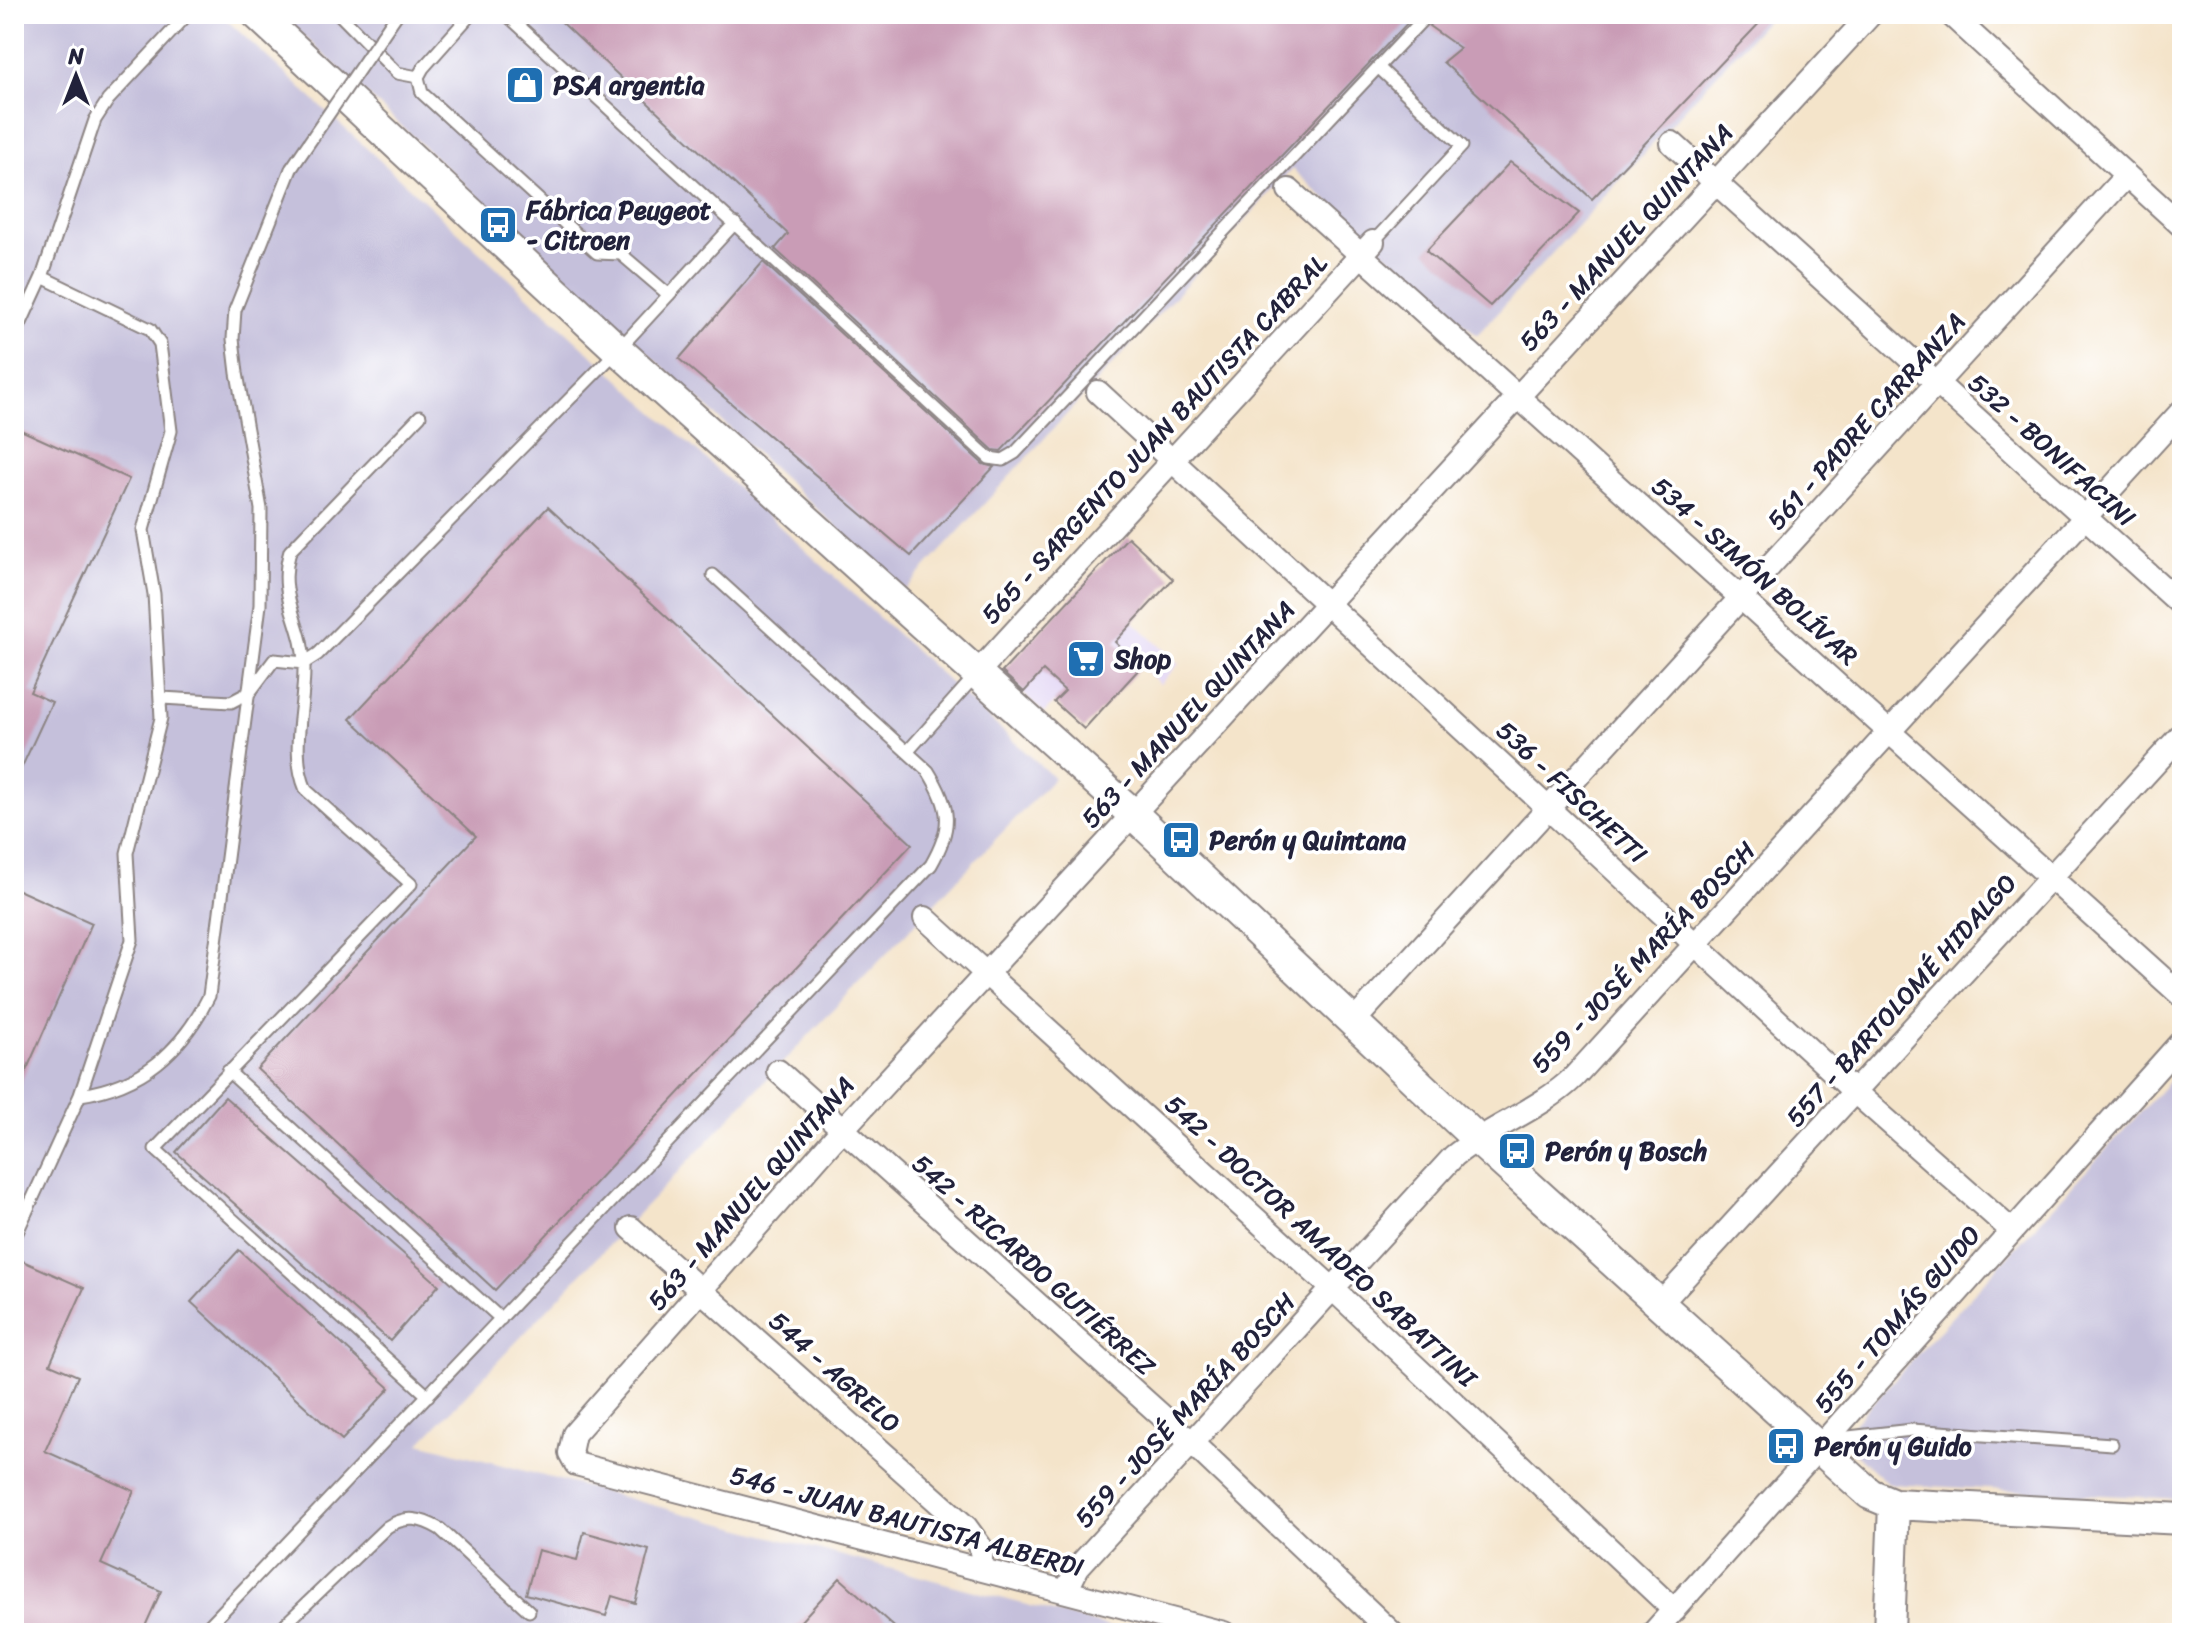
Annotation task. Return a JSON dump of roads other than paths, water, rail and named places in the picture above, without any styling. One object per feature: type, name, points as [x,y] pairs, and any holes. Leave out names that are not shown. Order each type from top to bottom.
[{"type":"street","points":[[257,14],[618,350],[1133,814],[1476,1138],[1825,1445],[1870,1494],[1894,1504],[2182,1519]]},
{"type":"street","name":"563 - MANUEL QUINTANA","points":[[576,1464],[570,1453],[574,1434],[841,1131],[1871,14]]},
{"type":"street","points":[[1950,14],[2182,226]]},
{"type":"street","name":"532 - BONIFACINI","points":[[1672,143],[2182,605]]},
{"type":"street","name":"561 - PADRE CARRANZA","points":[[1354,1021],[2126,176]]},
{"type":"street","name":"534 - SIMÓN BOLÍVAR","points":[[1289,190],[1367,249],[1520,394],[2182,996]]},
{"type":"street","name":"565 - SARGENTO JUAN BAUTISTA CABRAL","points":[[976,674],[1367,249]]},
{"type":"street","name":"536 - FISCHETTI","points":[[1098,392],[1856,1093],[2011,1230]]},
{"type":"street","name":"559 - JOSÉ MARÍA BOSCH","points":[[1066,1591],[1078,1567],[1335,1291],[1454,1156],[1476,1138],[1565,1086],[2182,411]]},
{"type":"street","name":"557 - BARTOLOMÉ HIDALGO","points":[[1661,1303],[2182,734]]},
{"type":"street","name":"542 - DOCTOR AMADEO SABATTINI","points":[[925,918],[1335,1291],[1674,1610]]},
{"type":"street","name":"555 - TOMÁS GUIDO","points":[[1653,1633],[1825,1445],[2011,1230],[2182,1041]]},
{"type":"street","name":"542 - RICARDO GUTIÉRREZ","points":[[778,1071],[841,1131],[1192,1443],[1392,1633]]},
{"type":"street","name":"544 - AGRELO","points":[[631,1228],[966,1527],[982,1549],[980,1569]]},
{"type":"street","name":"546 - JUAN BAUTISTA ALBERDI","points":[[576,1464],[1224,1633]]},
{"type":"street","points":[[1889,1633],[1894,1504]]},
{"type":"lane","points":[[14,338],[42,277],[95,120],[108,100],[188,14]]},
{"type":"lane","points":[[339,14],[397,73],[418,77]]},
{"type":"lane","points":[[80,1095],[109,1091],[153,1069],[177,1048],[209,996],[260,605],[261,509],[237,373],[233,339],[235,310],[291,169],[397,14]]},
{"type":"lane","points":[[418,77],[471,14]]},
{"type":"lane","points":[[506,14],[989,458],[1003,460],[1015,453],[1428,14]]},
{"type":"lane","points":[[1367,249],[1462,146],[1378,67]]},
{"type":"lane","points":[[418,77],[422,93],[597,253],[621,254],[669,295]]},
{"type":"lane","points":[[162,698],[231,702],[250,692],[274,660],[304,663],[318,654],[618,350],[735,223]]},
{"type":"lane","points":[[14,1239],[80,1095],[132,940],[127,853],[158,741],[162,698],[154,594],[143,530],[171,431],[160,344],[150,329],[42,277]]},
{"type":"lane","points":[[420,416],[290,551],[283,573],[304,663],[298,764],[306,790],[411,884],[155,1149],[428,1396]]},
{"type":"lane","points":[[202,1633],[212,1628],[931,865],[946,839],[948,816],[934,780],[908,751],[713,575]]},
{"type":"lane","points":[[908,751],[976,674]]},
{"type":"lane","points":[[228,1071],[501,1319]]},
{"type":"lane","points":[[1825,1445],[1912,1430],[2112,1444]]},
{"type":"lane","points":[[276,1633],[387,1527],[411,1518],[424,1520],[440,1529],[529,1611]]},
{"type":"place","name":"PSA argentia","points":[[525,85]]},
{"type":"place","name":"Fábrica Peugeot - Citroen","points":[[498,225]]},
{"type":"place","name":"Shop","points":[[1086,659]]},
{"type":"place","name":"Perón y Quintana","points":[[1181,840]]},
{"type":"place","name":"Perón y Bosch","points":[[1517,1151]]},
{"type":"place","name":"Perón y Guido","points":[[1786,1446]]}]
